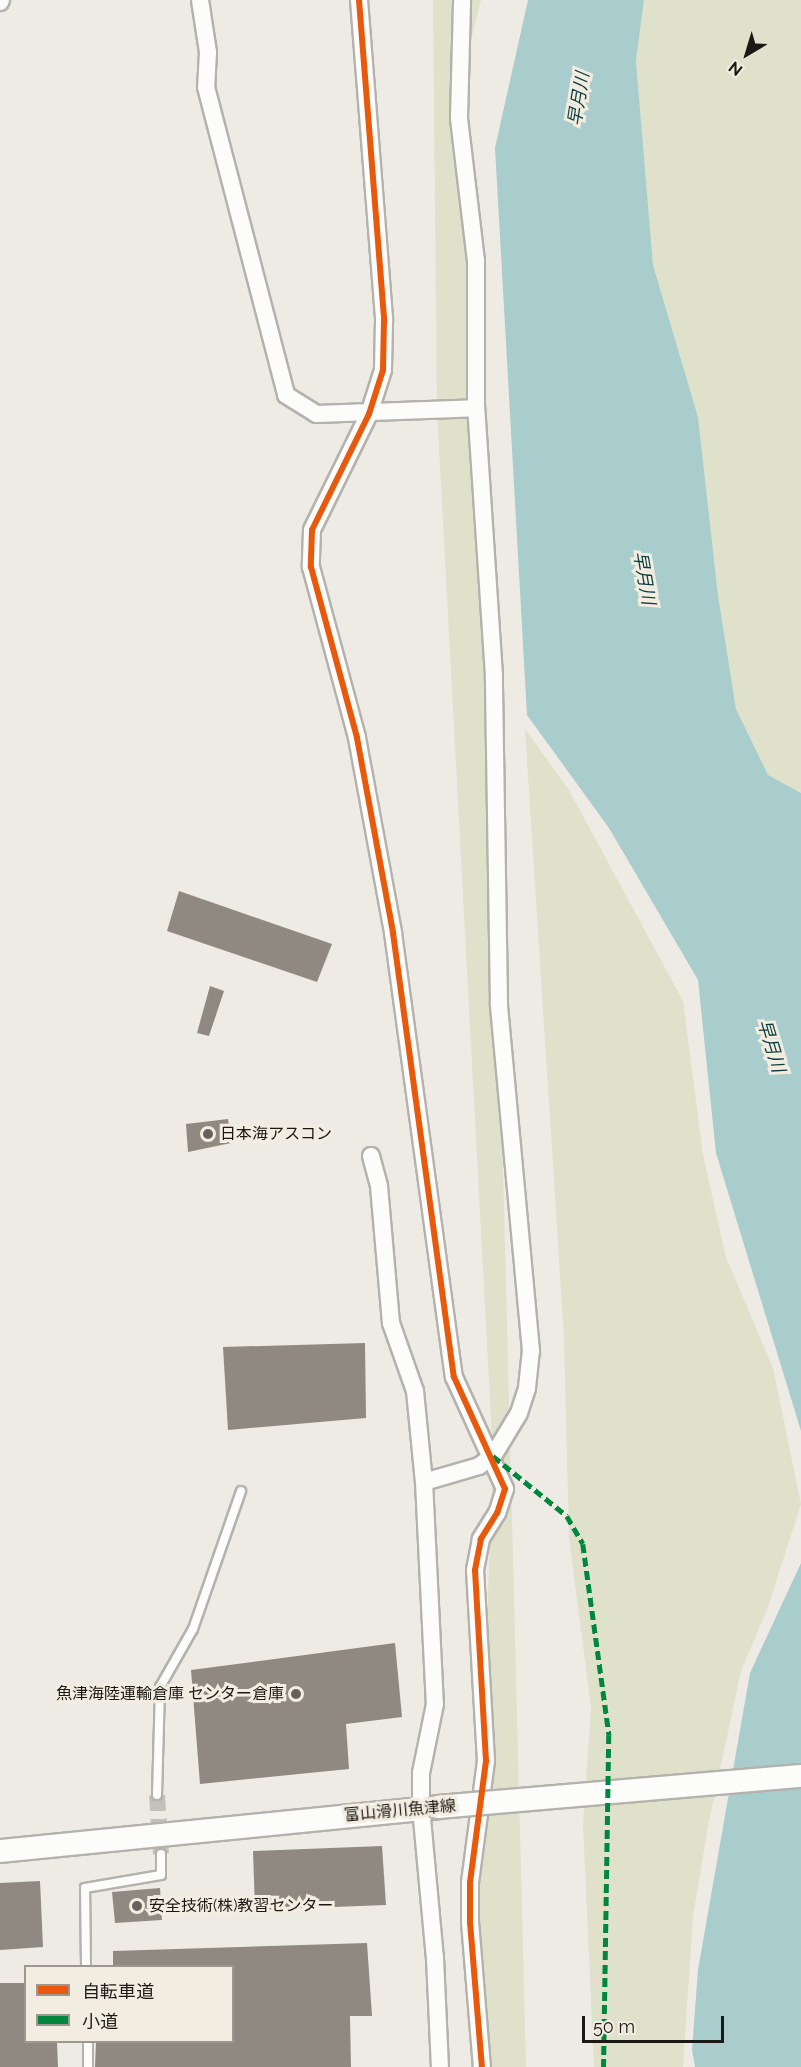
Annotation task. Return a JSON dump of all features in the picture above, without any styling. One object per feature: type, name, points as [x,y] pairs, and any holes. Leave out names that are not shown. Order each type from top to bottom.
[{"type":"main road","name":"富山滑川魚津線","points":[[0,1851],[429,1807],[801,1776]]},
{"type":"street","points":[[200,0],[208,52],[206,87],[286,395],[316,414],[369,414],[476,408]]},
{"type":"street","points":[[359,0],[384,321],[383,370],[369,414],[312,530],[311,567],[357,738],[393,933],[454,1377],[493,1456],[505,1489],[497,1514],[481,1539],[475,1570],[486,1761],[470,1883],[470,1922],[482,2067]]},
{"type":"street","points":[[424,1482],[479,1467],[493,1456],[519,1413],[527,1388],[531,1351],[499,1004],[494,676],[476,408],[476,261],[459,118],[462,0]]},
{"type":"street","points":[[370,1156],[379,1186],[391,1323],[415,1391],[424,1482],[435,1704],[421,1773],[429,1807],[440,2067]]},
{"type":"lane","points":[[156,1795],[160,1687],[194,1629],[241,1491]]},
{"type":"lane","points":[[86,1965],[85,1888],[161,1875],[160,1854]]},
{"type":"lane","points":[[88,2043],[88,2067]]},
{"type":"green space","points":[[433,0],[481,0],[460,84],[498,973],[526,2067],[471,2067],[493,1456],[437,410]]},
{"type":"green space","points":[[644,0],[801,0],[801,793],[768,776],[736,709],[718,595],[698,417],[653,265],[636,61]]},
{"type":"green space","points":[[525,729],[569,790],[683,1001],[703,1155],[726,1257],[773,1368],[801,1504],[767,1610],[741,1671],[708,1826],[693,1917],[683,2067],[594,2067],[583,1824],[591,1708],[569,1538],[564,1337]]},
{"type":"water","name":"早月川","points":[[528,0],[644,0],[636,61],[653,265],[698,417],[718,595],[736,709],[768,775],[801,793],[801,1431],[716,1153],[698,980],[609,828],[527,715],[495,148]]},
{"type":"water","points":[[801,1563],[801,2067],[695,2067],[692,2050],[698,1970],[750,1673]]},
{"type":"building","points":[[179,891],[332,944],[317,982],[167,931]]},
{"type":"building","points":[[210,986],[224,991],[209,1036],[197,1033]]},
{"type":"building","name":"日本海アスコン","points":[[228,1119],[231,1143],[188,1152],[186,1124]]},
{"type":"building","points":[[365,1343],[366,1418],[228,1430],[223,1347]]},
{"type":"building","name":"魚津海陸運輸倉庫 センター倉庫","points":[[395,1643],[402,1717],[346,1724],[349,1769],[200,1784],[191,1670]]},
{"type":"building","points":[[382,1846],[386,1905],[255,1910],[253,1851]]},
{"type":"building","points":[[40,1881],[43,1947],[0,1950],[0,1883]]},
{"type":"building","name":"安全技術(株)教習センター","points":[[160,1888],[162,1920],[115,1923],[112,1892]]},
{"type":"building","points":[[367,1943],[372,2016],[350,2016],[351,2067],[95,2067],[96,2043],[234,2043],[234,1965],[113,1965],[113,1951]]},
{"type":"building","points":[[0,1983],[24,1983],[24,2043],[57,2043],[58,2067],[0,2067]]},
{"type":"tunnel","points":[[157,1795],[161,1854]]},
{"type":"marked path","points":[[493,1456],[567,1516],[583,1544],[609,1735],[604,2067]]},
{"type":"cycle path","points":[[359,0],[384,321],[383,370],[369,414],[312,530],[311,567],[357,738],[393,933],[454,1377],[505,1489],[497,1513],[481,1539],[475,1570],[486,1761],[470,1883],[470,1922],[482,2067]]},
{"type":"place","name":"日本海アスコン","points":[[208,1134]]},
{"type":"place","name":"魚津海陸運輸倉庫 センター倉庫","points":[[296,1694]]},
{"type":"place","name":"安全技術(株)教習センター","points":[[137,1906]]}]
